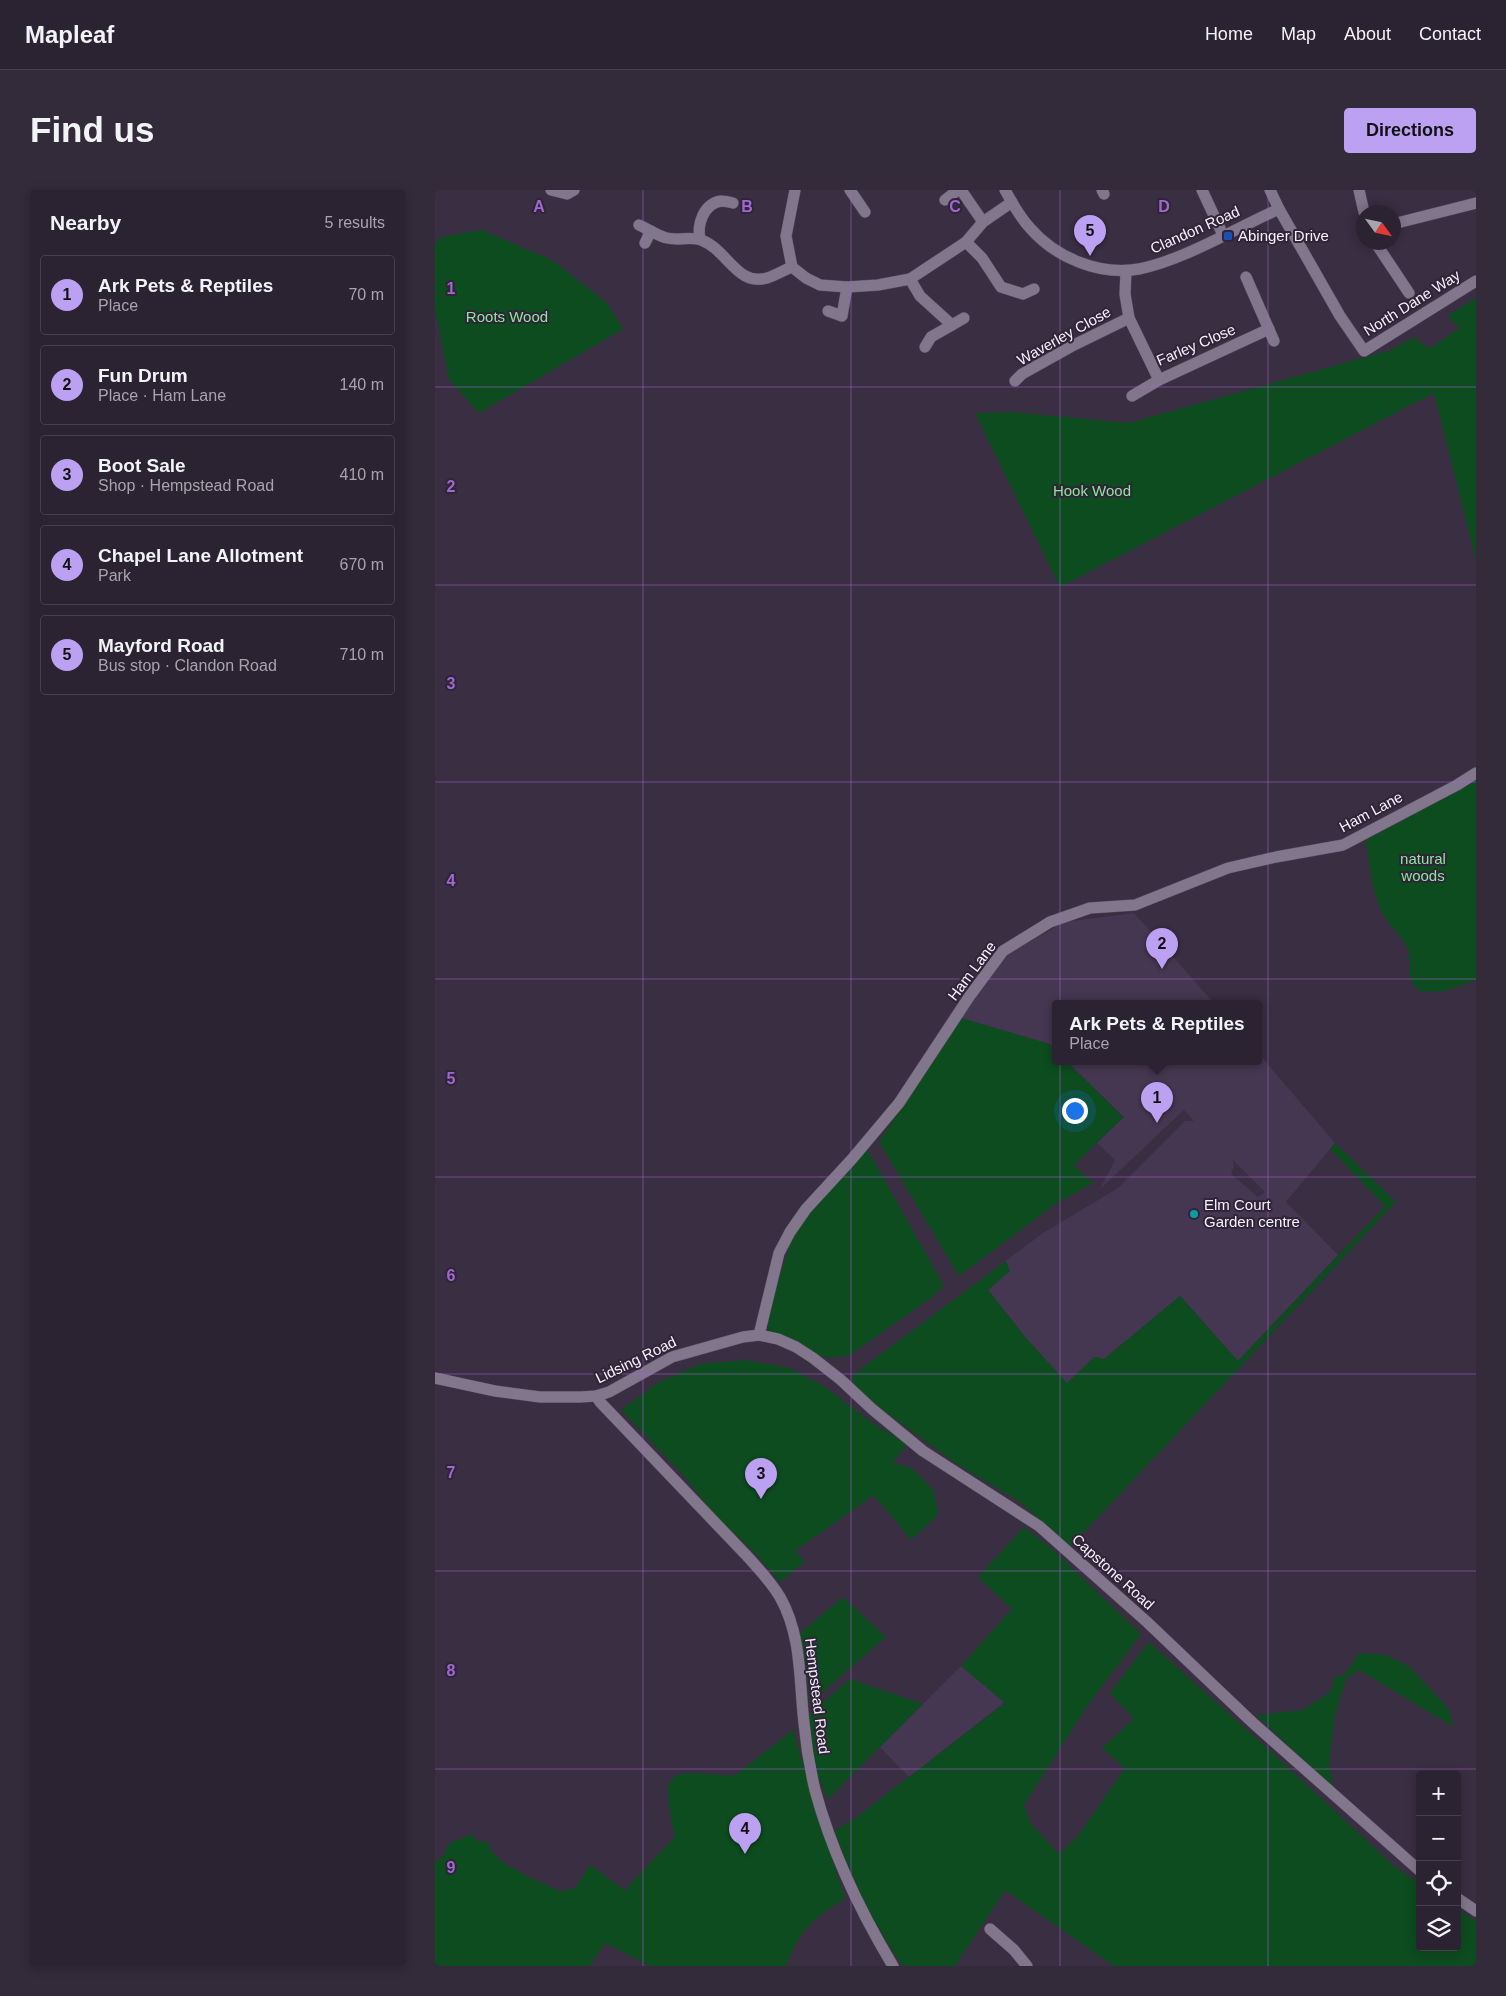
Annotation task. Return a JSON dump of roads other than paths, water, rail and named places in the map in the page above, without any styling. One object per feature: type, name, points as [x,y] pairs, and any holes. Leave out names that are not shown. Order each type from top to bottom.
[{"type":"street","points":[[554,194],[567,194],[574,190]]},
{"type":"street","points":[[795,190],[786,236],[792,267],[805,278],[820,285],[847,287],[879,286],[910,279],[966,242],[983,222],[1012,202]]},
{"type":"street","points":[[851,190],[865,212]]},
{"type":"street","points":[[945,200],[960,190],[983,222]]},
{"type":"street","name":"Clandon Road","points":[[1005,190],[1030,228],[1050,246],[1088,266],[1126,271],[1153,266],[1171,259],[1279,209]]},
{"type":"street","points":[[1202,190],[1223,235]]},
{"type":"street","points":[[1270,190],[1279,209]]},
{"type":"street","points":[[1359,190],[1362,205]]},
{"type":"street","points":[[700,239],[698,228],[702,216],[725,198]]},
{"type":"street","points":[[1401,222],[1476,203]]},
{"type":"street","name":"North Dane Way","points":[[1279,209],[1341,316],[1364,351],[1476,281]]},
{"type":"street","points":[[639,225],[668,238],[700,239],[712,245],[725,256],[734,268],[749,278],[757,280],[767,278],[792,267]]},
{"type":"street","points":[[645,243],[651,231]]},
{"type":"street","points":[[966,242],[982,258],[1001,287],[1023,294],[1034,289]]},
{"type":"street","points":[[1380,250],[1409,293]]},
{"type":"street","name":"Farley Close","points":[[1126,271],[1125,294],[1129,318],[1159,380],[1269,329]]},
{"type":"street","points":[[1246,277],[1274,341]]},
{"type":"street","points":[[910,279],[920,296],[951,325]]},
{"type":"street","points":[[828,311],[846,318],[847,287]]},
{"type":"street","points":[[925,347],[931,337],[964,318]]},
{"type":"street","name":"Waverley Close","points":[[1015,381],[1023,374],[1067,349],[1129,318]]},
{"type":"street","points":[[1132,396],[1159,380]]},
{"type":"street","name":"Ham Lane","points":[[759,1335],[779,1253],[790,1232],[806,1209],[852,1159],[899,1103],[969,997],[1003,951],[1049,922],[1090,908],[1135,904],[1228,868],[1343,845],[1476,773]]},
{"type":"street","name":"Lidsing Road","points":[[435,1378],[495,1391],[540,1397],[597,1396],[619,1387],[656,1364],[672,1357],[743,1337],[759,1335]]},
{"type":"street","name":"Capstone Road","points":[[759,1335],[778,1339],[813,1358],[923,1451],[1039,1526],[1147,1622],[1253,1723],[1416,1867]]},
{"type":"street","name":"Hempstead Road","points":[[597,1396],[600,1402],[747,1556],[780,1598],[796,1637],[804,1724],[815,1788],[827,1831],[862,1912],[893,1966]]},
{"type":"street","points":[[1461,1901],[1476,1910]]},
{"type":"street","points":[[990,1929],[1014,1950],[1027,1966]]},
{"type":"place","name":"Abinger Drive","points":[[1228,236]]},
{"type":"place","name":"Mayford Road","points":[[1090,256]]},
{"type":"place","name":"Fun Drum","points":[[1162,969]]},
{"type":"place","name":"Ark Pets & Reptiles","points":[[1157,1123]]},
{"type":"place","name":"Elm Court Garden centre","points":[[1194,1214]]},
{"type":"place","name":"Boot Sale","points":[[761,1499]]},
{"type":"place","name":"Chapel Lane Allotment","points":[[745,1854]]},
{"type":"park label","name":"Roots Wood","points":[[507,317]]},
{"type":"park label","name":"Hook Wood","points":[[1092,491]]},
{"type":"park label","name":"natural woods","points":[[1423,868]]}]
